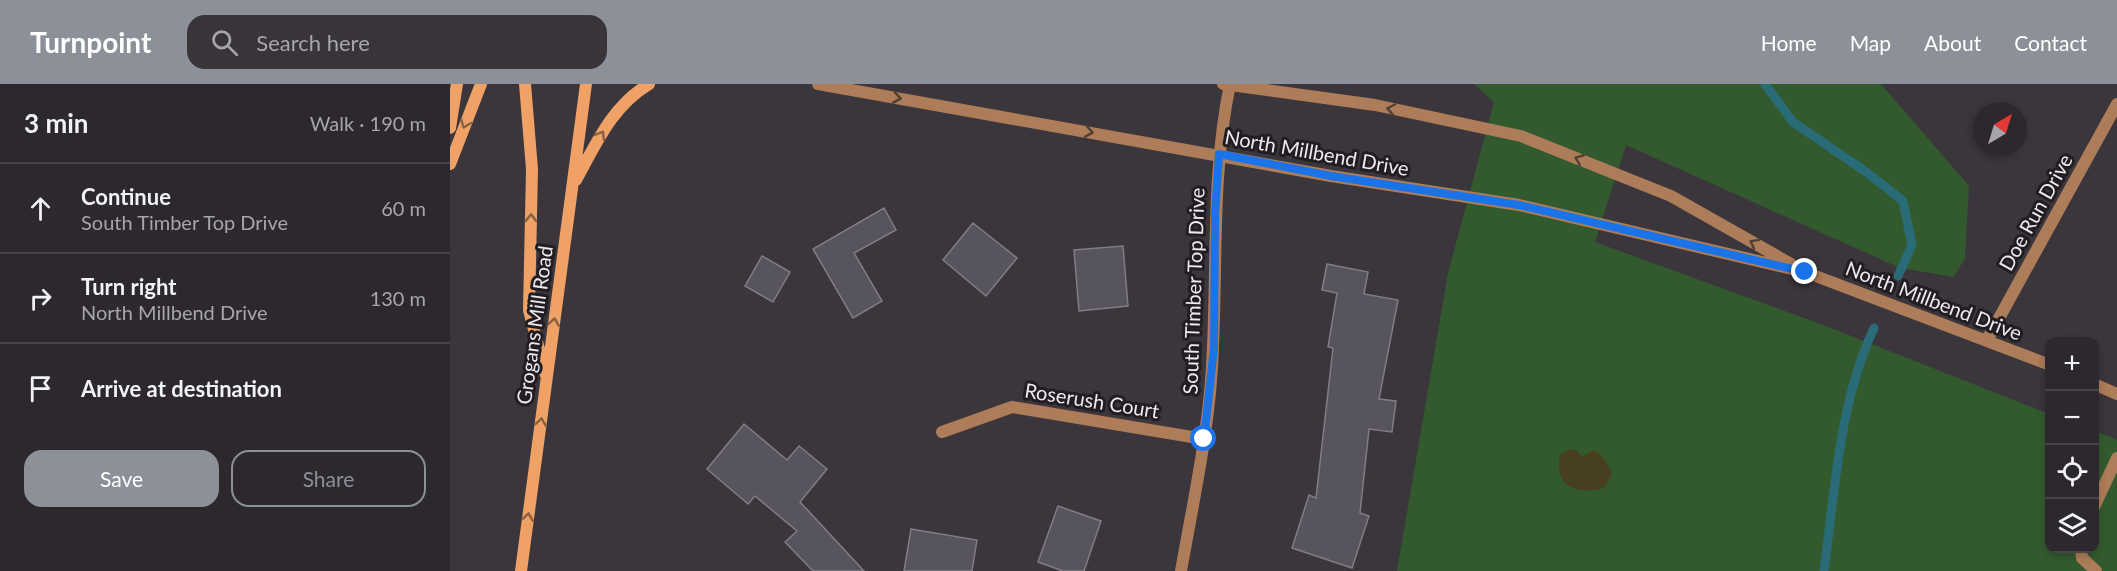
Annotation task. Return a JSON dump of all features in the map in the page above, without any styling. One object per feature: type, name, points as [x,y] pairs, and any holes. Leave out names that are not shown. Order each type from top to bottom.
[{"type":"main road","points":[[450,128],[457,84]]},
{"type":"main road","points":[[450,164],[480,84]]},
{"type":"main road","points":[[525,84],[532,169],[530,310],[546,380]]},
{"type":"main road","name":"Grogans Mill Road","points":[[521,571],[586,84]]},
{"type":"main road","points":[[572,186],[614,113],[634,93],[649,84]]},
{"type":"street","name":"North Millbend Drive","points":[[818,84],[1219,154],[1331,176],[1519,205],[1805,272],[2045,363]]},
{"type":"street","name":"North Millbend Drive","points":[[1228,84],[1375,105],[1521,136],[1671,196],[1805,272]]},
{"type":"street","name":"South Timber Top Drive","points":[[1181,571],[1204,439],[1214,348],[1215,215],[1219,154],[1228,84]]},
{"type":"street","name":"Doe Run Drive","points":[[1987,340],[2117,104]]},
{"type":"street","points":[[2099,386],[2117,394]]},
{"type":"street","name":"Roserush Court","points":[[942,432],[1012,407],[1204,439]]},
{"type":"street","points":[[2098,499],[2117,458]]},
{"type":"street","points":[[2081,553],[2082,558],[2096,571]]},
{"type":"green space","points":[[1474,84],[1881,84],[1969,186],[1965,258],[1954,277],[1900,268],[1626,145],[1595,242],[1826,326],[2045,412],[2045,553],[2099,553],[2099,433],[2117,440],[2117,571],[1397,571],[1448,273],[1494,102]]},
{"type":"sand","points":[[1575,449],[1582,457],[1593,450],[1605,460],[1612,474],[1604,488],[1577,489],[1564,482],[1559,466],[1560,455]]},
{"type":"building","points":[[884,208],[896,230],[854,253],[882,301],[853,318],[813,249]]},
{"type":"building","points":[[973,223],[1017,258],[986,296],[943,260]]},
{"type":"building","points":[[1123,246],[1128,306],[1079,311],[1074,250]]},
{"type":"building","points":[[762,256],[790,272],[773,302],[745,286]]},
{"type":"building","points":[[1327,264],[1368,272],[1364,294],[1398,300],[1379,399],[1396,401],[1392,432],[1369,429],[1360,513],[1369,516],[1352,568],[1292,548],[1309,495],[1316,498],[1333,348],[1328,347],[1337,293],[1322,290]]},
{"type":"building","points":[[744,424],[787,460],[799,446],[827,469],[800,502],[864,571],[813,571],[785,542],[797,531],[755,496],[748,504],[707,469]]},
{"type":"building","points":[[1058,506],[1101,521],[1084,571],[1063,571],[1038,562]]},
{"type":"building","points":[[911,529],[977,540],[972,571],[904,571]]},
{"type":"waterway","points":[[1765,84],[1793,122],[1869,174],[1903,201],[1912,245],[1898,276]]},
{"type":"waterway","points":[[1824,571],[1835,478],[1846,416],[1862,357],[1874,328]]},
{"type":"route","points":[[1204,439],[1214,348],[1215,215],[1219,154],[1331,176],[1519,205],[1805,272]]}]
